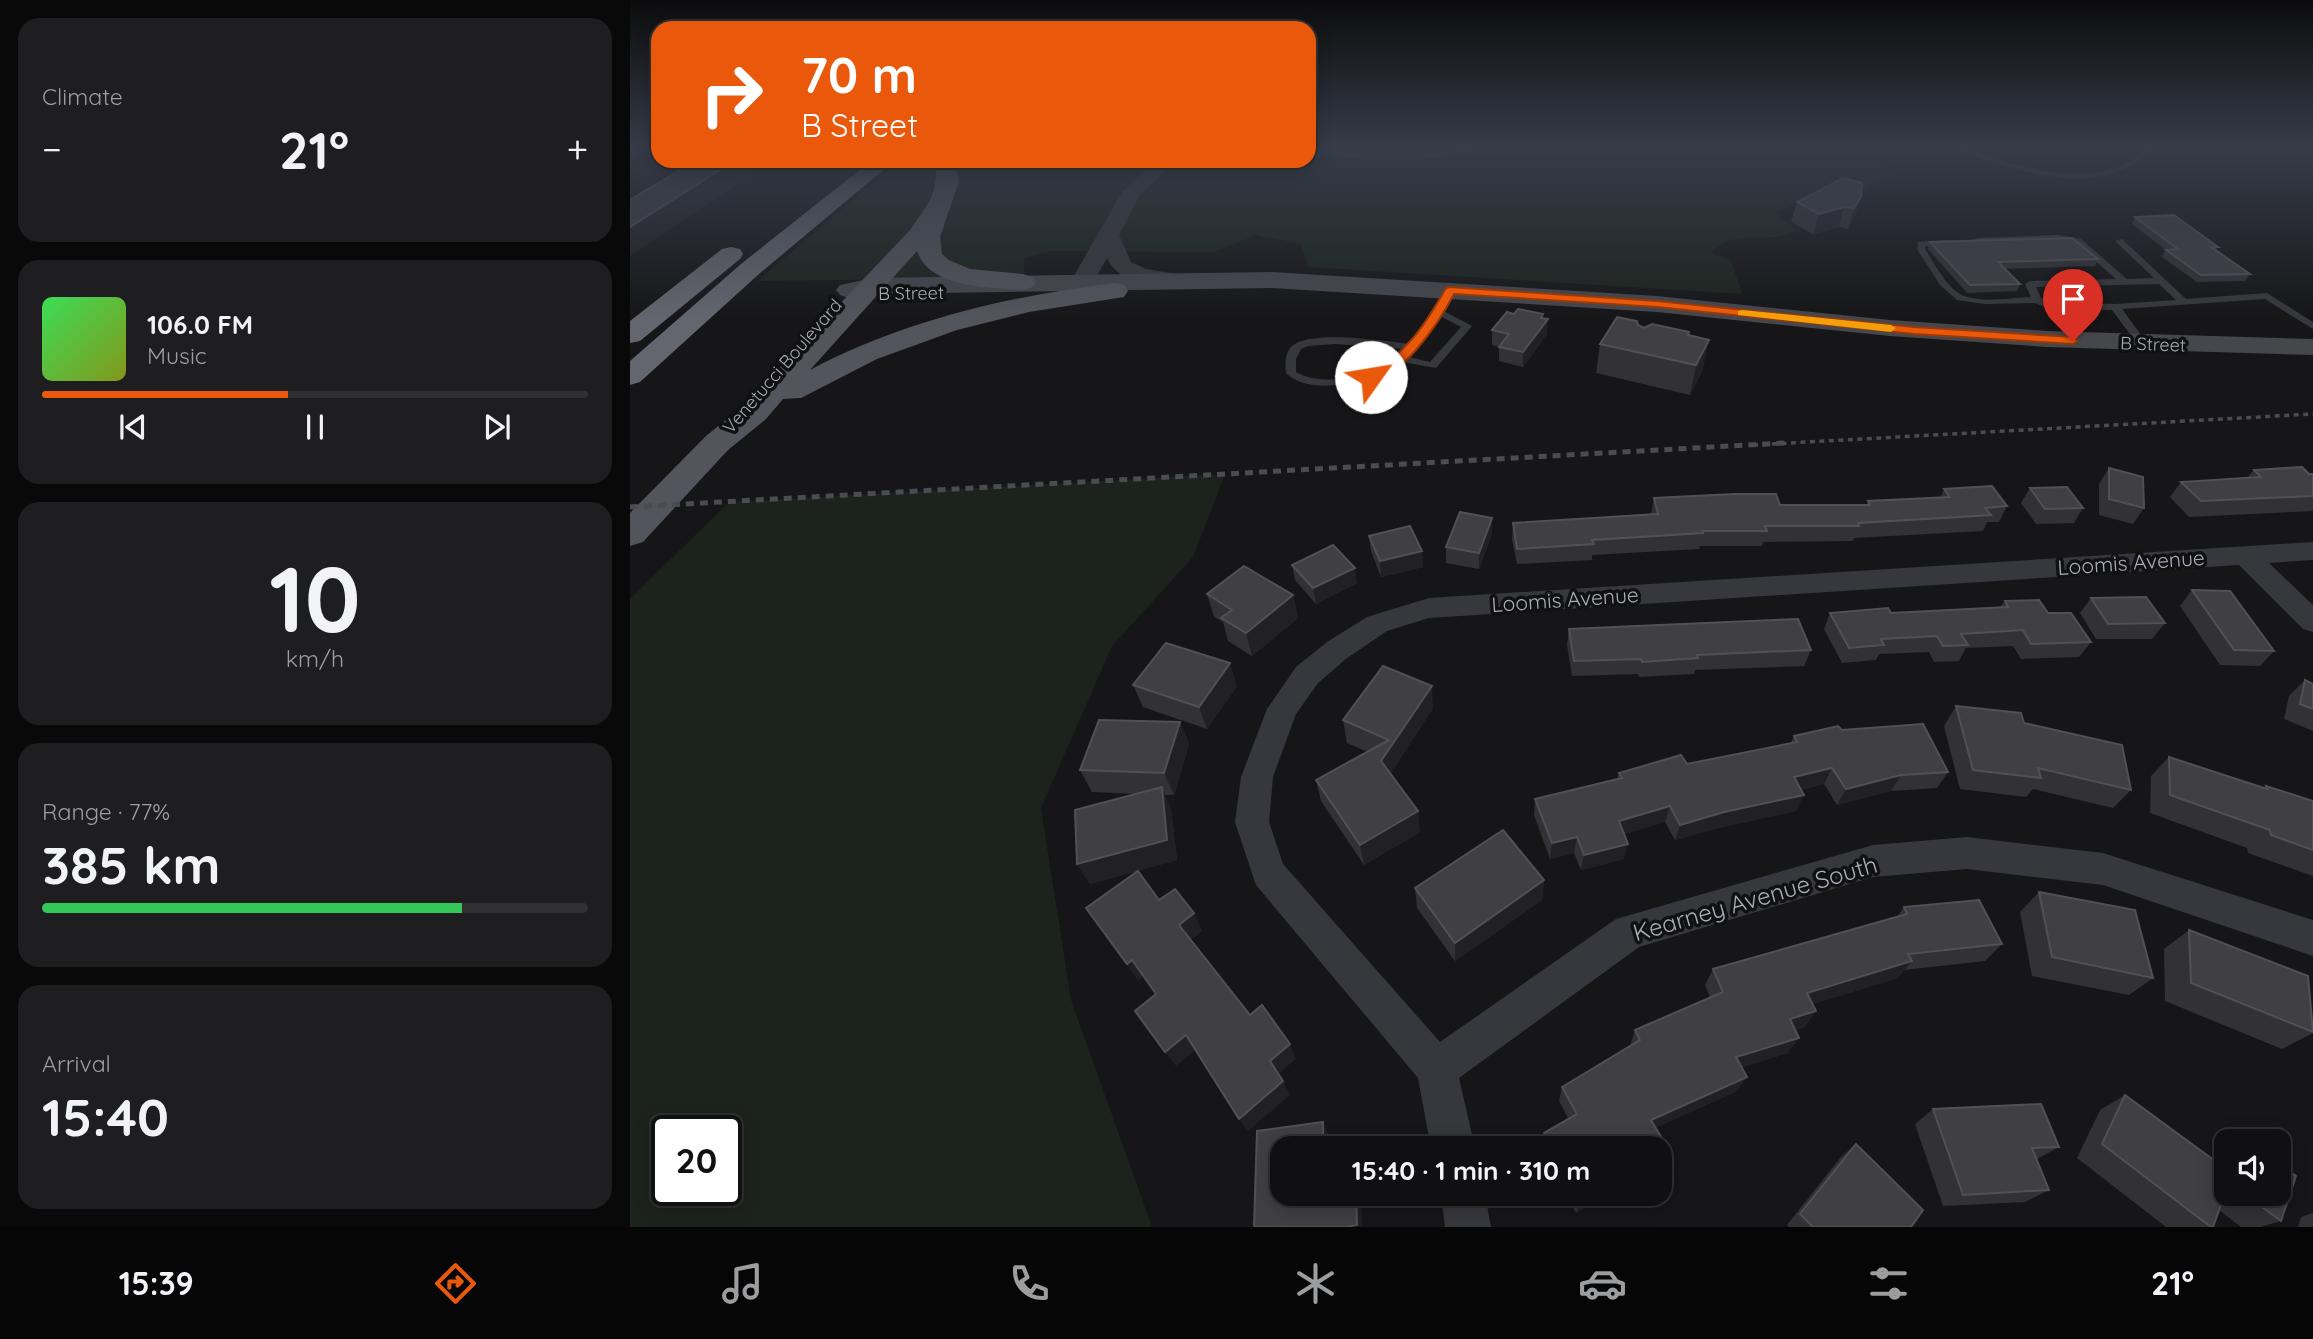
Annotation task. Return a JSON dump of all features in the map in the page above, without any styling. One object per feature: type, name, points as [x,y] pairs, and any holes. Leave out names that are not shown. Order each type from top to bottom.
[{"type":"highway","points":[[785,211],[793,205]]},
{"type":"highway","points":[[630,376],[750,269],[829,205]]},
{"type":"highway","points":[[630,335],[744,243]]},
{"type":"main road","points":[[863,290],[922,205]]},
{"type":"main road","points":[[941,205],[927,238],[933,261],[962,275],[1023,282]]},
{"type":"main road","points":[[863,290],[939,210]]},
{"type":"main road","name":"B Street","points":[[863,290],[1023,282],[1272,280],[1445,301]]},
{"type":"main road","name":"B Street","points":[[863,290],[1115,291],[1657,304],[1938,332],[2142,343],[2313,347]]},
{"type":"main road","name":"Venetucci Boulevard","points":[[630,534],[717,443],[755,412],[863,290]]},
{"type":"main road","name":"Venetucci Boulevard","points":[[717,443],[736,414],[863,290]]},
{"type":"main road","points":[[755,412],[835,367],[928,328],[1019,304],[1115,291]]},
{"type":"street","points":[[1083,281],[1125,205]]},
{"type":"street","points":[[1108,235],[1122,266],[1140,275],[1174,280]]},
{"type":"street","name":"Loomis Avenue","points":[[1437,1069],[1268,873],[1252,822],[1256,777],[1282,709],[1307,675],[1337,650],[1377,624],[1429,608],[2313,551]]},
{"type":"street","points":[[2245,555],[2313,622]]},
{"type":"street","name":"Kearney Avenue South","points":[[1437,1069],[1629,932],[1873,861],[1968,853],[2103,869],[2313,938]]},
{"type":"street","points":[[1437,1069],[1451,1136]]},
{"type":"street","points":[[1465,1206],[1468,1227]]},
{"type":"lane","points":[[1969,241],[2058,238],[2078,241],[2124,281]]},
{"type":"lane","points":[[2119,241],[2184,302]]},
{"type":"lane","points":[[1956,242],[1921,244],[1921,248],[1952,294],[1969,301],[2037,300],[2047,304],[2115,307],[2267,296],[2313,326]]},
{"type":"lane","points":[[2037,300],[2030,287],[2032,282],[2162,281]]},
{"type":"lane","points":[[1401,358],[1432,366],[1467,326],[1445,301],[1412,346],[1394,365],[1379,374],[1349,381],[1296,377],[1291,373],[1290,364],[1298,346],[1315,342],[1412,346]]},
{"type":"lane","points":[[2115,307],[2142,343]]},
{"type":"shaded area","points":[[847,205],[1793,205],[1775,213],[1797,230],[1778,237],[1733,240],[1712,253],[1731,260],[1742,294],[1308,267],[1301,244],[1256,235],[1214,252],[1052,251],[1024,258],[1024,278],[757,281]]},
{"type":"shaded area","points":[[1225,474],[1193,557],[1112,646],[1041,808],[1071,1000],[1152,1227],[630,1227],[630,599],[729,502]]},
{"type":"building","points":[[630,205],[664,205],[630,227]]},
{"type":"building","points":[[1803,205],[1856,205],[1854,208],[1844,207],[1819,214]]},
{"type":"building","points":[[2174,215],[2218,247],[2211,247],[2250,274],[2201,275],[2166,250],[2178,249],[2135,217]]},
{"type":"building","points":[[2072,238],[2098,259],[1998,262],[2020,284],[1970,285],[1930,242]]},
{"type":"building","points":[[1518,309],[1543,314],[1541,318],[1548,319],[1523,352],[1499,347],[1509,334],[1492,330],[1507,312],[1514,314]]},
{"type":"building","points":[[1617,317],[1637,321],[1638,325],[1644,328],[1652,324],[1689,332],[1688,335],[1709,340],[1696,365],[1600,344]]},
{"type":"building","points":[[2302,467],[2309,474],[2313,474],[2313,496],[2201,501],[2181,482],[2261,477],[2254,470]]},
{"type":"building","points":[[2109,468],[2143,477],[2144,508],[2109,499]]},
{"type":"building","points":[[1992,486],[2007,506],[1985,508],[1991,515],[1858,523],[1859,526],[1765,526],[1767,531],[1702,531],[1703,533],[1592,540],[1594,544],[1517,549],[1513,523],[1658,514],[1654,498],[1776,494],[1780,505],[1870,505],[1868,501],[1950,497],[1944,489]]},
{"type":"building","points":[[2067,487],[2083,508],[2045,509],[2030,488]]},
{"type":"building","points":[[1460,512],[1492,518],[1479,553],[1446,547]]},
{"type":"building","points":[[1410,526],[1422,551],[1380,561],[1369,536]]},
{"type":"building","points":[[1333,545],[1355,568],[1313,588],[1292,565]]},
{"type":"building","points":[[1244,566],[1293,595],[1246,633],[1221,618],[1232,610],[1207,594]]},
{"type":"building","points":[[2192,590],[2230,591],[2274,651],[2234,650]]},
{"type":"building","points":[[2146,597],[2165,623],[2108,624],[2091,598]]},
{"type":"building","points":[[2039,600],[2048,613],[2071,613],[2091,642],[2031,644],[2023,630],[1961,634],[1968,645],[1943,646],[1937,636],[1881,639],[1884,645],[1849,648],[1830,613],[1888,608],[1891,613],[2008,607],[2005,601]]},
{"type":"building","points":[[1798,619],[1811,650],[1697,655],[1698,658],[1642,662],[1641,659],[1574,661],[1569,629]]},
{"type":"building","points":[[1166,643],[1230,663],[1199,707],[1133,685]]},
{"type":"building","points":[[1383,666],[1432,686],[1381,761],[1418,811],[1360,845],[1316,780],[1389,740],[1343,720]]},
{"type":"building","points":[[2305,680],[2313,684],[2313,709],[2300,704]]},
{"type":"building","points":[[1956,706],[2021,713],[2024,723],[2122,745],[2131,790],[2038,768],[2041,778],[1973,770]]},
{"type":"building","points":[[1099,720],[1180,722],[1164,773],[1080,770]]},
{"type":"building","points":[[1923,724],[1948,772],[1901,775],[1846,789],[1832,768],[1794,777],[1804,795],[1724,812],[1680,825],[1670,806],[1619,821],[1628,844],[1584,855],[1577,837],[1552,843],[1535,799],[1622,778],[1619,773],[1681,755],[1687,764],[1797,742],[1794,736],[1838,726],[1842,730]]},
{"type":"building","points":[[2169,757],[2313,801],[2313,850],[2271,835],[2270,830],[2170,795]]},
{"type":"building","points":[[1162,787],[1167,840],[1077,864],[1075,810]]},
{"type":"building","points":[[1503,830],[1544,880],[1455,943],[1415,888]]},
{"type":"building","points":[[1138,871],[1159,900],[1175,889],[1194,913],[1179,925],[1250,1015],[1262,1005],[1290,1044],[1270,1061],[1283,1081],[1239,1119],[1186,1035],[1165,1052],[1135,1011],[1156,994],[1132,960],[1127,964],[1086,908]]},
{"type":"building","points":[[2039,892],[2135,910],[2153,978],[2052,957]]},
{"type":"building","points":[[1979,900],[2002,944],[1908,954],[1912,961],[1807,993],[1816,1011],[1790,1019],[1799,1038],[1736,1057],[1747,1077],[1651,1120],[1660,1136],[1546,1136],[1544,1133],[1577,1114],[1562,1087],[1640,1040],[1635,1030],[1723,992],[1713,969],[1907,914],[1904,907]]},
{"type":"building","points":[[2189,930],[2308,976],[2313,1032],[2191,983]]},
{"type":"building","points":[[2125,1095],[2214,1160],[2214,1206],[2221,1206],[2213,1227],[2211,1227],[2102,1144]]},
{"type":"building","points":[[2041,1104],[2059,1147],[2032,1148],[2049,1190],[1963,1195],[1933,1109]]},
{"type":"building","points":[[1323,1122],[1323,1136],[1270,1136],[1270,1206],[1356,1206],[1357,1225],[1254,1227],[1257,1131]]},
{"type":"building","points":[[1856,1144],[1923,1210],[1911,1227],[1813,1227],[1800,1214]]},
{"type":"building","points":[[2291,1173],[2296,1176],[2291,1191]]},
{"type":"building","points":[[2260,1206],[2286,1206],[2281,1221]]},
{"type":"railway","points":[[1753,445],[2313,414]]},
{"type":"railway","points":[[630,507],[1784,443]]},
{"type":"slow traffic","points":[[1742,313],[1891,328]]},
{"type":"route","points":[[1371,377],[1394,365],[1412,346],[1439,312],[1450,290],[1657,304],[1914,330],[2073,341]]}]
